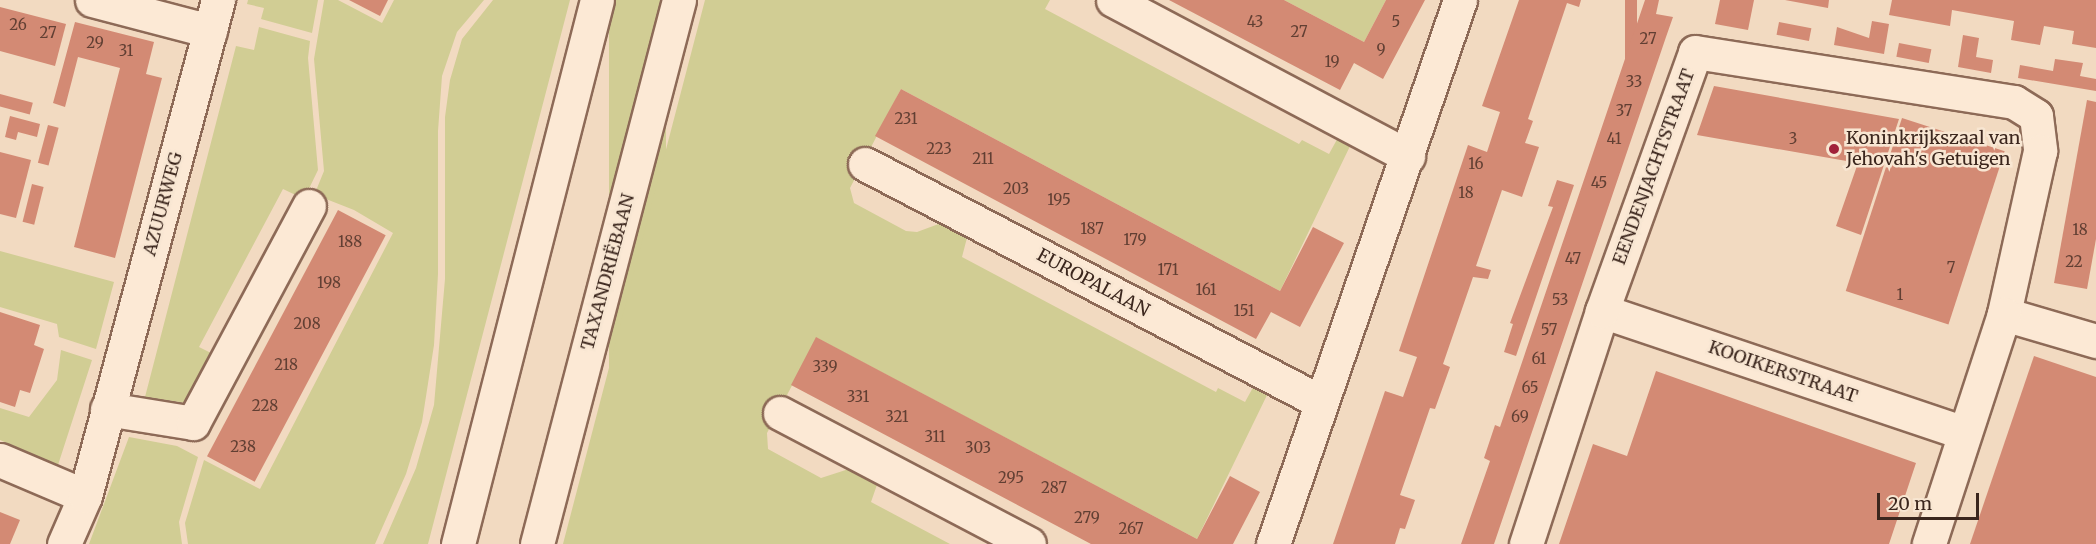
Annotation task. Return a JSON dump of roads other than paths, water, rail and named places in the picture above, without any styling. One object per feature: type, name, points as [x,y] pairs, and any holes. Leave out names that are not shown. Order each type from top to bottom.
[{"type":"street","points":[[92,0],[214,15]]},
{"type":"street","points":[[458,544],[597,0]]},
{"type":"street","name":"TAXANDRIËBAAN","points":[[537,544],[679,0]]},
{"type":"street","points":[[1113,0],[1408,156]]},
{"type":"street","points":[[1273,544],[1460,0]]},
{"type":"street","name":"AZUURWEG","points":[[64,544],[85,496],[214,15]]},
{"type":"street","name":"EENDENJACHTSTRAAT","points":[[1526,544],[1602,311],[1695,52],[2014,102],[2036,116],[2040,151],[2004,314]]},
{"type":"street","name":"EUROPALAAN","points":[[865,164],[1321,402]]},
{"type":"street","points":[[107,409],[193,423],[309,206]]},
{"type":"street","name":"KOOIKERSTRAAT","points":[[1602,311],[1964,433]]},
{"type":"street","points":[[1929,544],[2004,314],[2096,341]]},
{"type":"street","points":[[780,413],[1029,544]]},
{"type":"street","points":[[0,460],[85,496]]},
{"type":"place","name":"Koninkrijkszaal van Jehovah's Getuigen","points":[[1834,149]]}]
